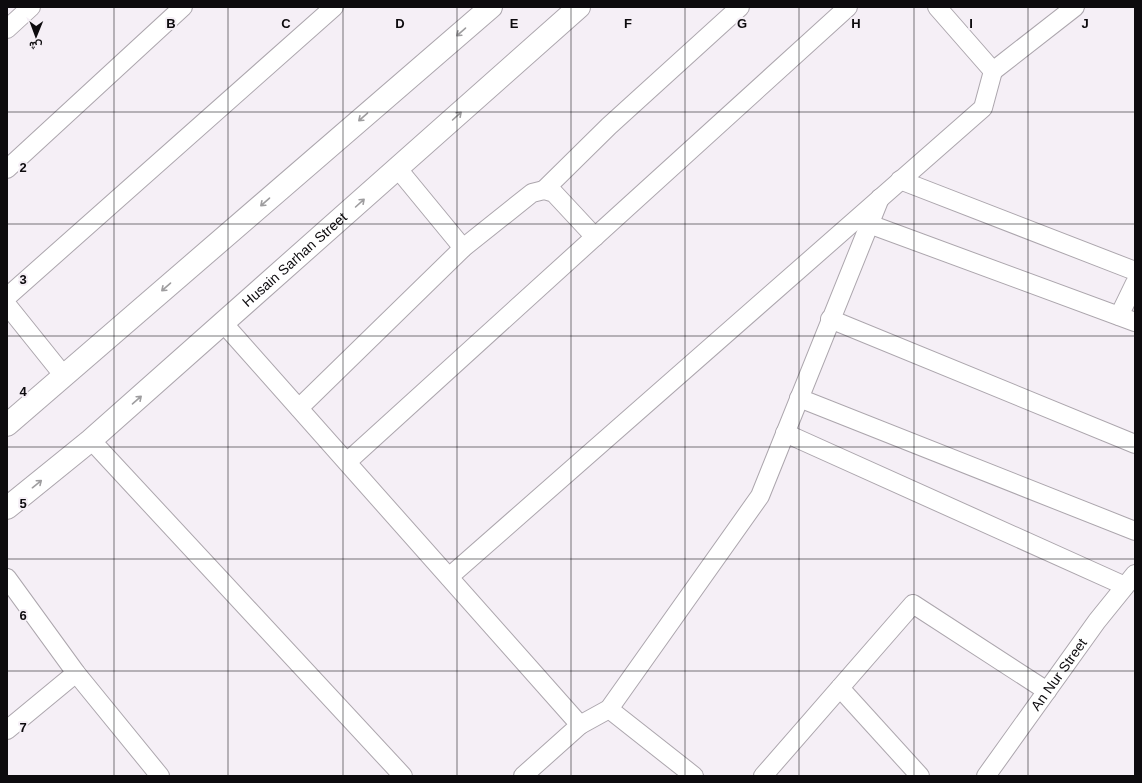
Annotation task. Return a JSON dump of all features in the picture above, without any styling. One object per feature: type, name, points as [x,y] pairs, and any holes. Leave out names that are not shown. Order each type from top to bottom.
[{"type":"street","points":[[7,29],[31,7]]},
{"type":"street","points":[[7,169],[183,7]]},
{"type":"street","points":[[7,297],[334,7]]},
{"type":"street","points":[[7,425],[491,7]]},
{"type":"street","name":"Husain Sarhan Street","points":[[7,508],[91,440],[224,324],[579,7]]},
{"type":"street","points":[[299,408],[463,248],[532,193],[544,190],[609,126],[740,7]]},
{"type":"street","points":[[347,462],[848,7]]},
{"type":"street","points":[[937,7],[992,72]]},
{"type":"street","points":[[449,576],[982,108],[992,72],[1075,7]]},
{"type":"street","points":[[398,169],[463,248]]},
{"type":"street","points":[[900,180],[1135,271]]},
{"type":"street","points":[[544,190],[554,193],[595,237]]},
{"type":"street","points":[[523,776],[580,725],[609,709],[760,496],[880,198]]},
{"type":"street","points":[[870,224],[1127,319],[1135,283]]},
{"type":"street","points":[[7,305],[64,376]]},
{"type":"street","points":[[830,319],[1135,444]]},
{"type":"street","points":[[224,324],[580,725]]},
{"type":"street","points":[[799,398],[1135,531]]},
{"type":"street","points":[[785,433],[1130,580]]},
{"type":"street","points":[[91,440],[403,776]]},
{"type":"street","points":[[7,578],[76,673],[160,776]]},
{"type":"street","name":"An Nur Street","points":[[986,776],[1097,621],[1130,580]]},
{"type":"street","points":[[763,776],[913,604],[1047,690]]},
{"type":"street","points":[[7,730],[76,673]]},
{"type":"street","points":[[840,688],[920,776]]},
{"type":"street","points":[[609,709],[694,776]]}]
